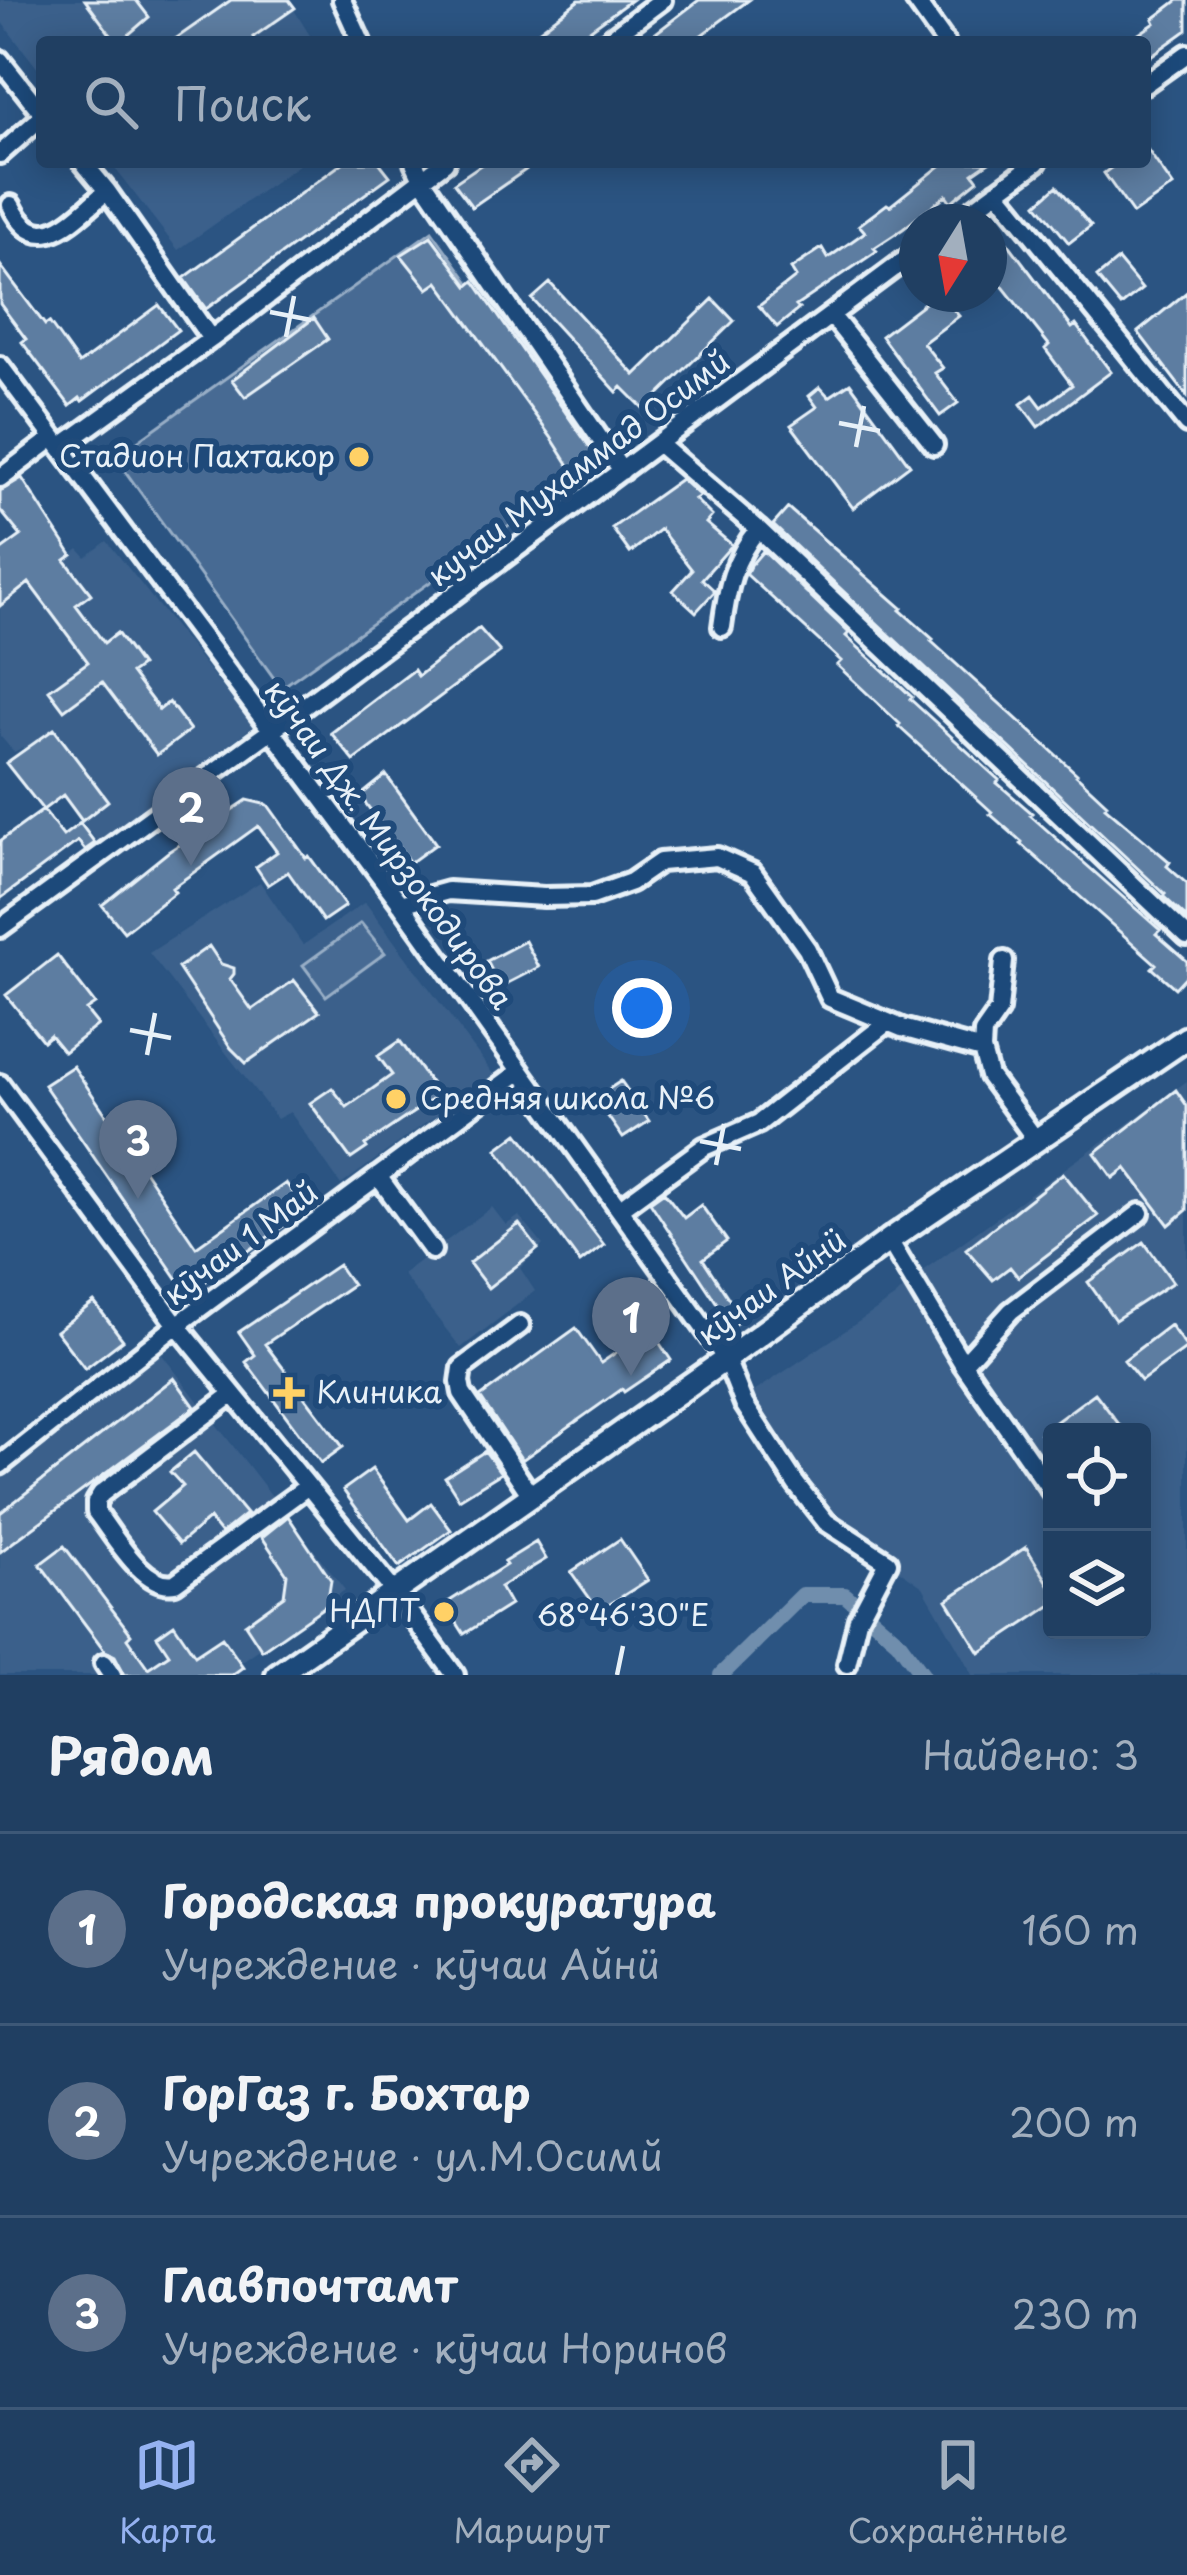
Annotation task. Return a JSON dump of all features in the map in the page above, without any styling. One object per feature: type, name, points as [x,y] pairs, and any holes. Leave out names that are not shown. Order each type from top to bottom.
[{"type":"main road","name":"кӯчаи Айнӣ","points":[[277,1675],[889,1240],[1187,1038]]},
{"type":"street","points":[[342,0],[358,36]]},
{"type":"street","points":[[614,36],[662,0]]},
{"type":"street","points":[[915,0],[941,36]]},
{"type":"street","points":[[1151,80],[1187,54]]},
{"type":"street","points":[[0,60],[36,107]]},
{"type":"street","points":[[0,154],[36,121]]},
{"type":"street","points":[[88,168],[211,339]]},
{"type":"street","points":[[980,204],[1027,168]]},
{"type":"street","points":[[0,478],[211,339],[418,171],[622,471]]},
{"type":"street","points":[[11,205],[19,221],[35,233],[50,234],[107,191]]},
{"type":"street","points":[[998,191],[1187,424]]},
{"type":"street","name":"кучаи Муҳаммад Осимй","points":[[0,928],[899,264]]},
{"type":"street","points":[[831,315],[934,446]]},
{"type":"street","name":"кӯчаи Дж. Мирзокодирова","points":[[0,366],[401,904],[620,1208],[726,1360],[744,1404],[796,1484],[826,1522],[888,1562],[862,1611],[847,1664]]},
{"type":"street","points":[[659,444],[758,529],[1187,935]]},
{"type":"street","points":[[722,627],[733,569],[758,529]]},
{"type":"street","points":[[401,904],[448,891],[592,896],[631,883],[660,862],[718,856],[753,873],[807,950],[830,998],[888,1022],[982,1050]]},
{"type":"street","points":[[1004,961],[999,1010],[983,1034],[982,1050],[989,1076],[1036,1140]]},
{"type":"street","points":[[620,1208],[704,1147],[759,1123],[888,1022]]},
{"type":"street","name":"кӯчаи 1 Май","points":[[0,1465],[177,1325],[519,1072]]},
{"type":"street","points":[[0,1084],[177,1325],[455,1675]]},
{"type":"street","points":[[378,1176],[432,1250]]},
{"type":"street","points":[[963,1364],[1011,1311],[1139,1213]]},
{"type":"street","points":[[889,1240],[963,1364],[1043,1479]]},
{"type":"street","points":[[520,1325],[463,1368],[460,1382],[462,1393],[532,1497]]},
{"type":"street","points":[[233,1394],[95,1502],[96,1512],[148,1579],[163,1586],[176,1583],[308,1486]]},
{"type":"shaded area","points":[[0,0],[288,0],[310,36],[36,36],[36,66],[0,20]]},
{"type":"shaded area","points":[[115,168],[294,168],[178,250]]},
{"type":"shaded area","points":[[432,231],[598,463],[281,688],[115,457]]},
{"type":"shaded area","points":[[107,541],[253,726],[99,844],[24,747],[14,752],[0,736],[0,544],[34,586],[79,549],[86,557]]},
{"type":"shaded area","points":[[260,882],[303,945],[365,902],[493,1074],[341,1185],[290,1112],[277,1119],[149,953]]},
{"type":"shaded area","points":[[361,923],[385,953],[326,996],[303,965]]},
{"type":"shaded area","points":[[1187,1081],[1187,1675],[973,1675],[923,1587],[787,1485],[745,1398],[894,1298],[925,1269]]},
{"type":"shaded area","points":[[492,1207],[506,1225],[519,1216],[543,1245],[520,1268],[535,1291],[461,1348],[402,1274]]},
{"type":"shaded area","points":[[160,1352],[345,1590],[222,1675],[0,1675],[0,1475]]},
{"type":"building","points":[[85,0],[136,0],[149,17],[127,36],[112,36]]},
{"type":"building","points":[[231,0],[289,0],[295,8],[254,36],[180,36]]},
{"type":"building","points":[[579,0],[631,0],[581,36],[532,36]]},
{"type":"building","points":[[699,0],[749,0],[700,36],[652,36]]},
{"type":"building","points":[[1178,0],[1187,0],[1187,30],[1151,56],[1151,36],[1136,36],[1155,23],[1153,19]]},
{"type":"building","points":[[1151,155],[1173,186],[1133,214],[1104,173],[1111,168],[1151,168]]},
{"type":"building","points":[[336,168],[384,168],[390,176],[206,309],[184,278]]},
{"type":"building","points":[[476,168],[528,168],[472,207],[454,183]]},
{"type":"building","points":[[938,168],[980,168],[973,173],[978,180],[951,202],[946,195],[935,204],[899,204],[899,232],[796,306],[799,309],[777,327],[759,306],[796,277],[791,269],[822,248],[828,258],[865,232],[859,225]]},
{"type":"building","points":[[1057,186],[1091,226],[1069,243],[1037,204]]},
{"type":"building","points":[[431,236],[468,286],[474,281],[600,462],[577,478],[438,282],[428,289],[401,255]]},
{"type":"building","points":[[1007,244],[1111,372],[1038,427],[1021,404],[1033,395],[1042,407],[1072,385],[1045,349],[1049,345],[1007,292]]},
{"type":"building","points":[[1118,260],[1142,289],[1121,306],[1097,277]]},
{"type":"building","points":[[0,265],[79,364],[159,305],[178,330],[70,406],[0,304]]},
{"type":"building","points":[[550,283],[635,375],[713,299],[734,321],[644,409],[622,387],[617,392],[532,299]]},
{"type":"building","points":[[1187,292],[1187,396],[1138,332]]},
{"type":"building","points":[[912,312],[956,312],[959,316],[923,343],[943,368],[935,373],[958,403],[940,416],[881,336]]},
{"type":"building","points":[[314,318],[328,339],[245,397],[232,380]]},
{"type":"building","points":[[850,383],[910,465],[853,508],[791,425],[817,407],[809,396],[820,387],[829,397]]},
{"type":"building","points":[[22,478],[72,555],[65,560],[91,594],[76,605],[104,643],[117,633],[141,666],[131,673],[159,710],[169,702],[190,730],[157,755],[102,682],[64,710],[49,690],[88,662],[29,583],[0,606],[0,551],[21,536],[0,510],[0,491]]},
{"type":"building","points":[[681,479],[700,496],[695,499],[712,516],[706,523],[732,545],[702,579],[715,591],[696,612],[673,591],[692,570],[660,529],[630,553],[612,528]]},
{"type":"building","points":[[788,508],[902,608],[931,641],[1077,774],[1105,807],[1170,862],[1167,866],[1187,884],[1187,918],[773,525]]},
{"type":"building","points":[[763,551],[1030,815],[1160,930],[1156,934],[1187,961],[1187,975],[1175,988],[1152,968],[1156,964],[1021,844],[837,665],[841,661],[746,574]]},
{"type":"building","points":[[479,628],[500,652],[354,761],[331,733],[414,670],[418,676]]},
{"type":"building","points":[[54,729],[108,801],[82,821],[63,795],[43,810],[6,763]]},
{"type":"building","points":[[386,775],[436,844],[410,863],[360,796]]},
{"type":"building","points":[[247,800],[268,805],[345,906],[323,921],[288,872],[268,885],[256,867],[277,852],[258,826],[172,888],[175,892],[124,932],[102,905],[168,852]]},
{"type":"building","points":[[43,810],[63,836],[80,823],[95,843],[85,850],[78,841],[0,899],[0,841]]},
{"type":"building","points":[[525,941],[539,967],[500,987],[487,961]]},
{"type":"building","points":[[209,946],[221,964],[234,968],[230,979],[252,1010],[294,980],[319,1012],[246,1063],[178,968]]},
{"type":"building","points":[[57,955],[95,1004],[86,1010],[98,1025],[64,1052],[50,1035],[43,1041],[6,995]]},
{"type":"building","name":"Средняя школа №6","points":[[400,1041],[439,1095],[351,1159],[310,1103],[332,1088],[347,1107],[392,1075],[378,1056]]},
{"type":"building","points":[[73,1066],[196,1247],[286,1183],[306,1210],[188,1294],[44,1085]]},
{"type":"building","points":[[621,1081],[649,1121],[623,1138],[595,1098]]},
{"type":"building","points":[[1176,1090],[1187,1106],[1187,1210],[1169,1225],[1126,1168],[1113,1178],[1095,1153]]},
{"type":"building","points":[[518,1133],[604,1245],[580,1263],[497,1149]]},
{"type":"building","points":[[1063,1173],[1098,1216],[1018,1277],[1010,1267],[993,1280],[966,1249]]},
{"type":"building","points":[[664,1192],[684,1218],[701,1205],[727,1241],[703,1259],[742,1319],[732,1326],[650,1202]]},
{"type":"building","points":[[519,1224],[538,1249],[488,1288],[469,1263]]},
{"type":"building","points":[[1144,1242],[1173,1282],[1115,1320],[1088,1282]]},
{"type":"building","points":[[338,1265],[352,1285],[265,1344],[343,1447],[321,1463],[246,1362],[255,1355],[239,1332]]},
{"type":"building","points":[[94,1302],[123,1340],[85,1369],[56,1331]]},
{"type":"building","points":[[1170,1325],[1187,1348],[1141,1381],[1124,1360]]},
{"type":"building","points":[[576,1328],[601,1363],[650,1329],[671,1360],[522,1460],[480,1397]]},
{"type":"building","points":[[174,1378],[195,1407],[0,1552],[0,1513]]},
{"type":"building","points":[[1095,1393],[1118,1423],[1054,1423]]},
{"type":"building","points":[[485,1451],[501,1473],[459,1499],[445,1477]]},
{"type":"building","points":[[194,1452],[246,1514],[221,1534],[209,1519],[179,1544],[152,1512],[183,1486],[170,1472]]},
{"type":"building","points":[[372,1469],[409,1520],[431,1503],[451,1530],[399,1567],[343,1490]]},
{"type":"building","points":[[288,1516],[331,1580],[327,1605],[262,1650],[245,1624],[284,1596],[287,1574],[262,1537]]},
{"type":"building","points":[[620,1539],[648,1580],[599,1611],[571,1572]]},
{"type":"building","name":"НДПТ","points":[[536,1542],[546,1559],[500,1587],[510,1605],[464,1634],[445,1604]]},
{"type":"building","points":[[64,1546],[131,1634],[127,1638],[148,1668],[169,1654],[157,1636],[174,1624],[195,1655],[222,1637],[243,1667],[232,1675],[125,1675],[115,1656],[105,1651],[40,1564]]},
{"type":"building","points":[[1026,1547],[1043,1574],[1043,1611],[980,1653],[947,1600]]},
{"type":"waterway","points":[[721,1675],[802,1595],[845,1595],[898,1641],[923,1675]]},
{"type":"place","name":"Стадион Пахтакор","points":[[359,457]]},
{"type":"place","name":"ГорГаз г. Бохтар","points":[[191,866]]},
{"type":"place","name":"Средняя школа №6","points":[[396,1099]]},
{"type":"place","name":"Главпочтамт","points":[[138,1199]]},
{"type":"place","name":"Городская прокуратура","points":[[631,1376]]},
{"type":"place","name":"Клиника","points":[[289,1393]]},
{"type":"place","name":"НДПТ","points":[[444,1612]]}]
